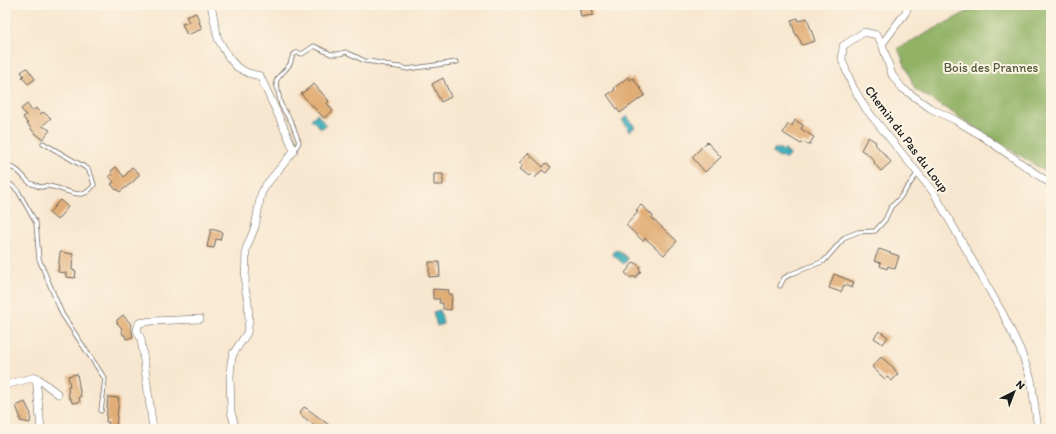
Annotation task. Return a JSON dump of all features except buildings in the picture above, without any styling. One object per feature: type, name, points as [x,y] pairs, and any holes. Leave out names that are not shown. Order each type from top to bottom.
[{"type":"street","points":[[211,5],[218,38],[236,67],[260,76],[294,151],[266,184],[261,194],[255,227],[246,249],[245,288],[248,301],[249,321],[247,333],[233,354],[230,376],[232,412],[236,429]]},
{"type":"street","points":[[882,44],[906,12],[908,5]]},
{"type":"street","name":"Chemin du Pas du Loup","points":[[1038,429],[1031,379],[1020,349],[934,193],[866,108],[853,87],[842,60],[843,46],[864,32],[877,35],[882,44],[892,75],[902,88],[930,108],[979,134],[1051,184]]},
{"type":"street","points":[[153,429],[141,339],[137,330],[139,323],[200,319]]},
{"type":"street","points":[[5,385],[36,377]]},
{"type":"street","points":[[36,377],[58,394]]},
{"type":"street","points":[[36,377],[41,429]]},
{"type":"lane","points":[[294,151],[299,142],[292,123],[281,105],[276,82],[277,78],[290,65],[292,56],[296,53],[302,54],[314,46],[331,54],[346,52],[365,61],[408,69],[457,62]]},
{"type":"lane","points":[[5,169],[11,168],[17,170],[30,182],[40,187],[47,186],[77,194],[83,194],[90,190],[94,185],[88,169],[44,143]]},
{"type":"lane","points":[[780,286],[784,278],[791,274],[824,261],[845,237],[858,232],[875,231],[885,220],[891,207],[918,172]]},
{"type":"lane","points":[[5,184],[9,183],[18,191],[36,223],[39,259],[62,314],[105,379],[101,411]]},
{"type":"green space","name":"Bois des Prannes","points":[[980,5],[1051,5],[1051,175],[915,89],[898,48]]},
{"type":"water","points":[[317,114],[326,125],[321,129],[311,119]]},
{"type":"water","points":[[627,116],[635,127],[630,131],[622,120]]},
{"type":"water","points":[[774,149],[781,149],[782,151],[785,149],[786,152],[790,154],[786,159],[781,157],[779,158],[773,153]]},
{"type":"water","points":[[618,250],[628,259],[624,264],[613,255],[614,251]]},
{"type":"water","points":[[440,310],[443,324],[437,326],[433,312]]}]
